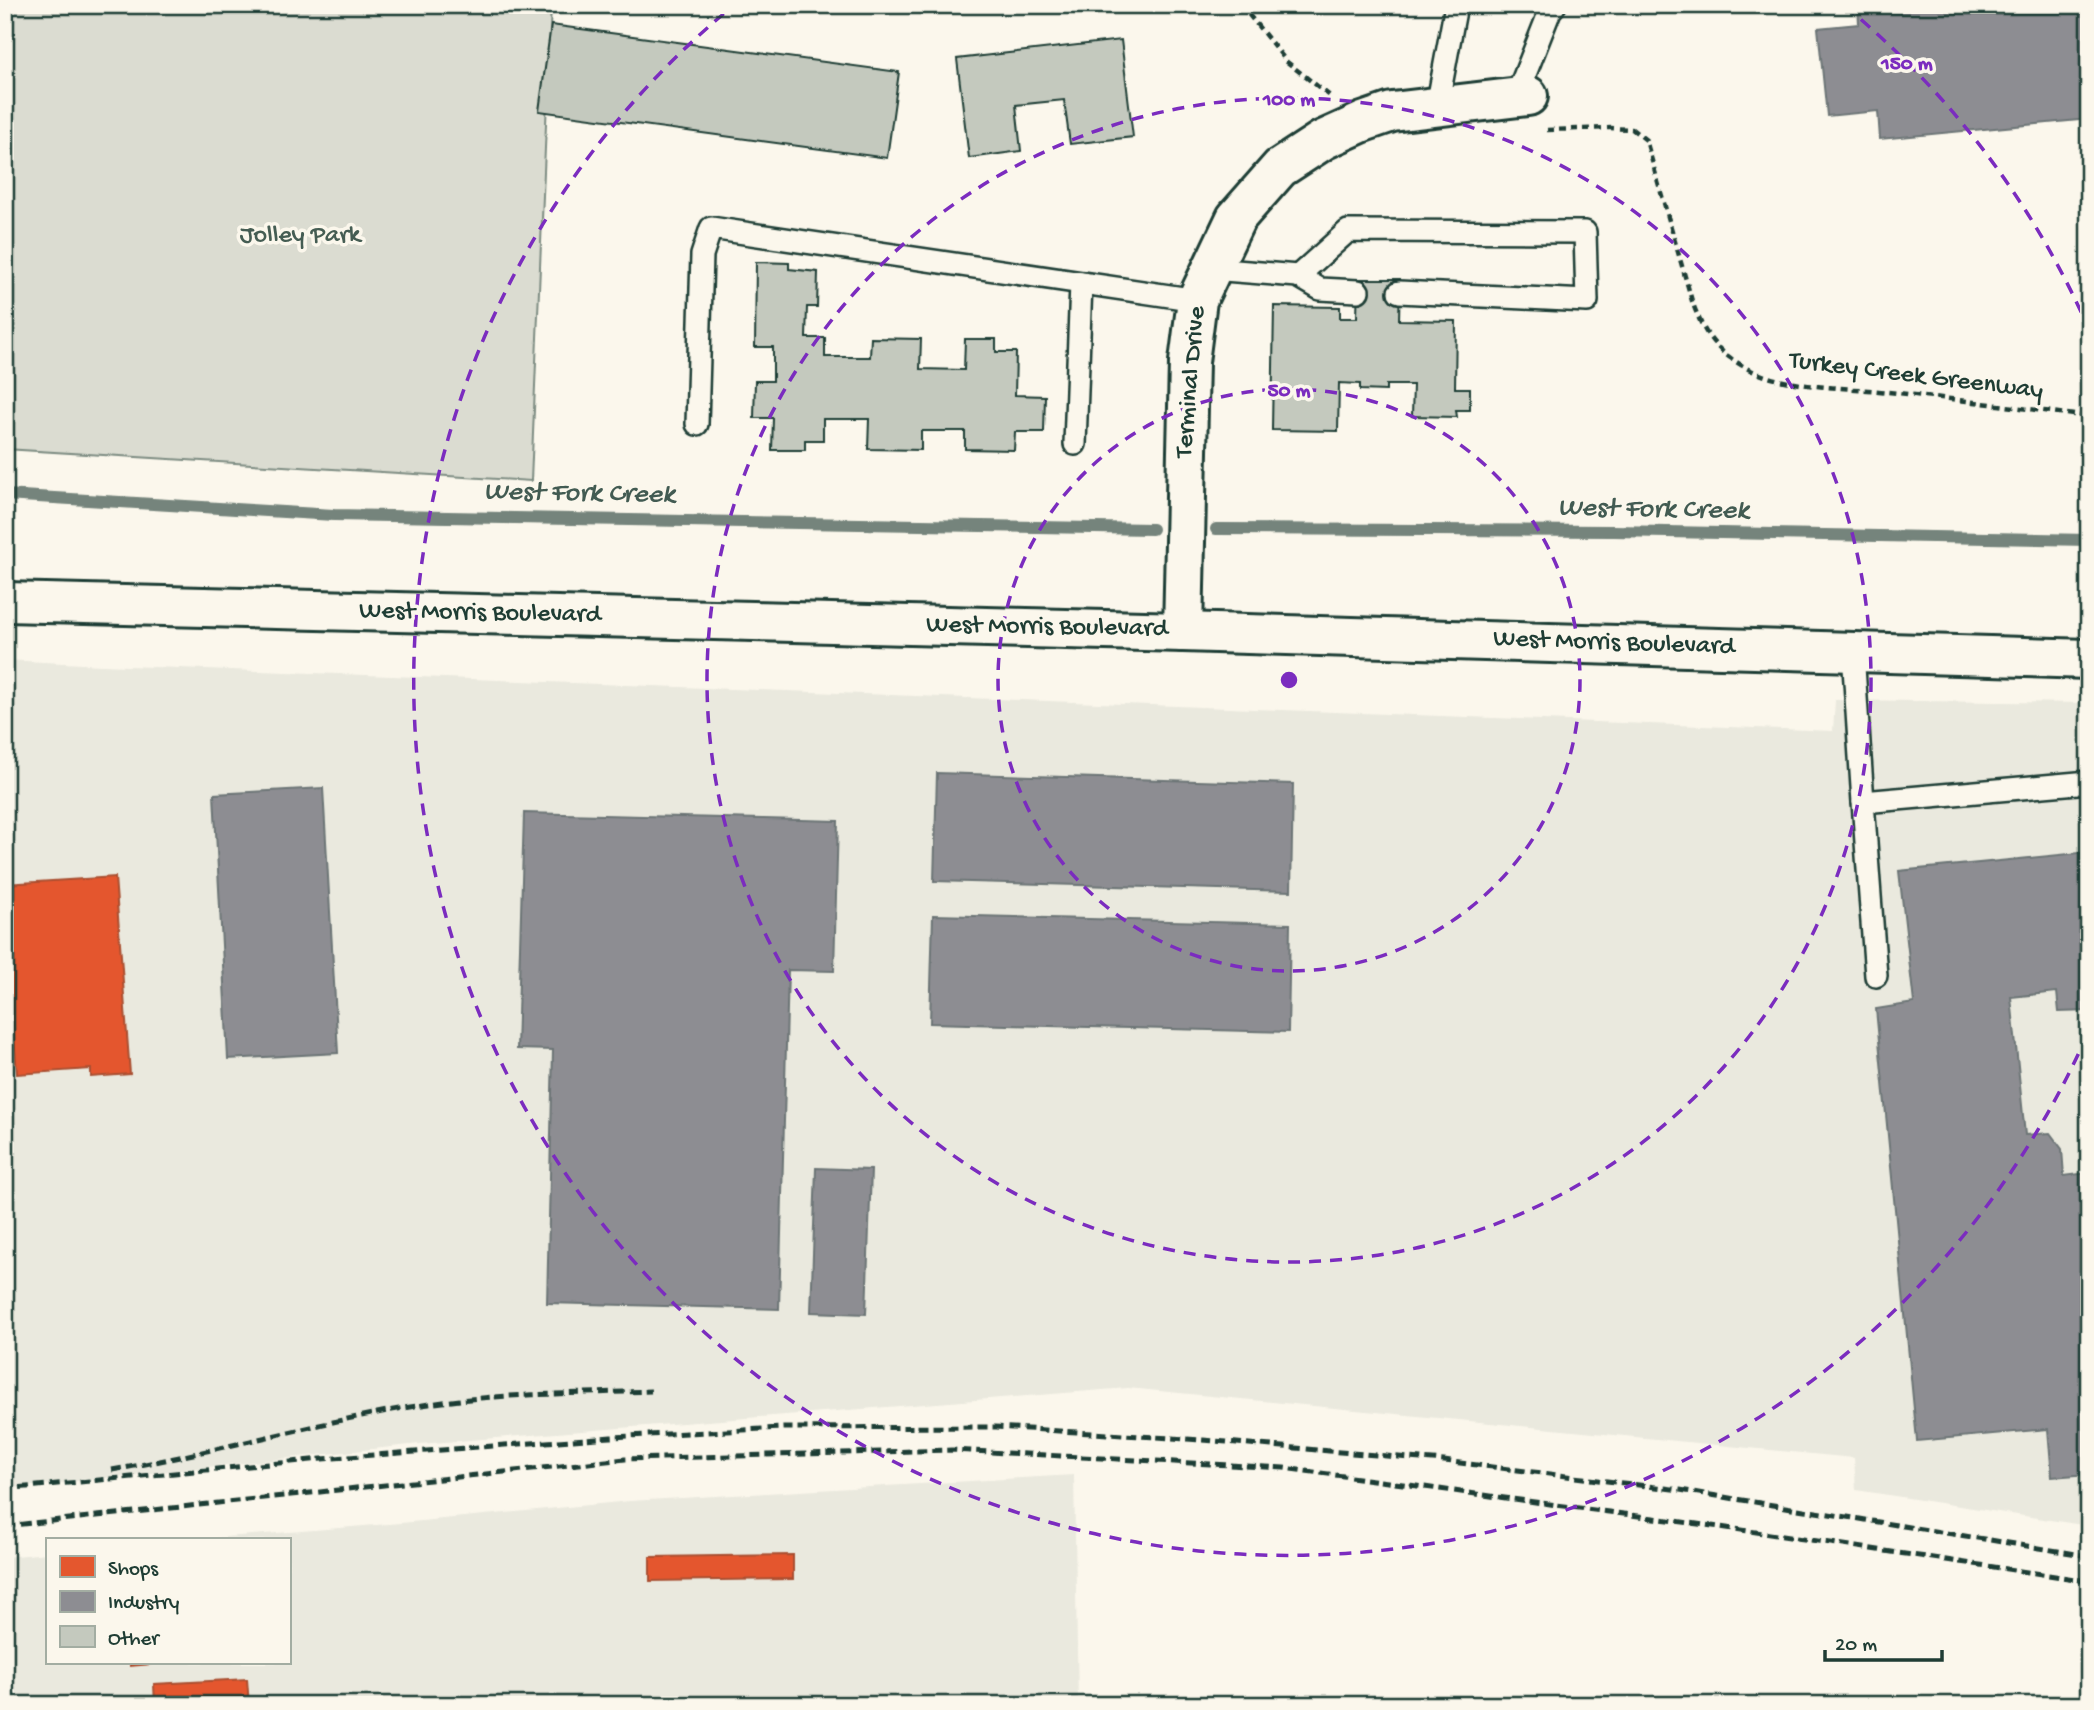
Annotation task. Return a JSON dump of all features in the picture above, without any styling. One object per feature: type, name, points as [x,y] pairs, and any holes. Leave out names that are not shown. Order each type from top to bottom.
[{"type":"main road","name":"Terminal Drive","points":[[1182,632],[1189,362],[1204,284],[1236,218],[1280,168],[1323,140],[1363,122],[1392,112],[1522,97]]},
{"type":"main road","name":"West Morris Boulevard","points":[[5,601],[2089,659]]},
{"type":"lane","points":[[1437,107],[1456,5]]},
{"type":"lane","points":[[1522,97],[1550,11],[1555,5]]},
{"type":"lane","points":[[697,424],[702,255],[711,228],[1081,283],[1204,284],[1298,276],[1320,289],[1358,291]]},
{"type":"lane","points":[[1298,276],[1348,230],[1585,232],[1587,301],[1399,292]]},
{"type":"lane","points":[[1075,444],[1081,283]]},
{"type":"lane","points":[[1853,652],[1876,976]]},
{"type":"lane","points":[[1863,802],[2089,782]]},
{"type":"path","points":[[1241,5],[1287,62],[1363,122]]},
{"type":"path","name":"Turkey Creek Greenway","points":[[1545,130],[1611,128],[1632,130],[1646,139],[1692,301],[1702,327],[1716,345],[1739,364],[1776,380],[1914,394],[2089,417]]},
{"type":"shaded area","points":[[5,660],[1833,731],[1835,700],[2089,703],[2089,1526],[1856,1490],[1854,1458],[1128,1388],[419,1444],[5,1489]]},
{"type":"shaded area","points":[[1074,1475],[1078,1705],[5,1705],[5,1557],[46,1553],[46,1664],[290,1664],[290,1538],[214,1538],[630,1501]]},
{"type":"green space","name":"Jolley Park","points":[[5,5],[551,5],[531,481],[5,449]]},
{"type":"building: Shops","points":[[115,877],[130,1074],[91,1077],[91,1069],[17,1074],[5,918],[5,884]]},
{"type":"building: Shops","points":[[793,1555],[793,1579],[650,1581],[650,1557]]},
{"type":"building: Shops","points":[[247,1679],[249,1705],[155,1705],[154,1684]]},
{"type":"building: Industry","points":[[1858,5],[2089,5],[2089,119],[1880,139],[1878,111],[1827,116],[1818,28],[1859,24]]},
{"type":"building: Industry","points":[[937,773],[1293,784],[1291,891],[934,881]]},
{"type":"building: Industry","points":[[323,788],[338,1053],[228,1059],[214,794]]},
{"type":"building: Industry","points":[[524,813],[838,821],[834,971],[788,970],[779,1309],[547,1303],[553,1050],[517,1049]]},
{"type":"building: Industry","points":[[2089,852],[2089,1011],[2059,1012],[2057,992],[2011,997],[2025,1135],[2050,1133],[2062,1149],[2064,1176],[2089,1173],[2089,1474],[2052,1477],[2048,1429],[1917,1441],[1876,1009],[1914,1003],[1899,871]]},
{"type":"building: Industry","points":[[933,915],[1290,924],[1288,1032],[930,1023]]},
{"type":"building: Industry","points":[[816,1168],[871,1170],[866,1314],[811,1312]]},
{"type":"building: Other","points":[[551,25],[899,72],[887,158],[539,111]]},
{"type":"building: Other","points":[[1121,40],[1133,137],[1070,144],[1064,100],[1016,105],[1021,151],[969,158],[957,59]]},
{"type":"building: Other","points":[[756,262],[789,263],[789,269],[818,272],[817,307],[807,307],[806,338],[825,338],[825,357],[870,357],[871,338],[921,339],[920,369],[964,370],[965,339],[996,339],[996,352],[1016,352],[1015,395],[1045,396],[1044,432],[1015,432],[1014,450],[965,449],[965,431],[921,431],[921,450],[868,449],[869,419],[823,419],[823,440],[805,440],[805,450],[772,450],[773,418],[754,418],[755,381],[773,381],[773,347],[755,347]]},
{"type":"building: Other","points":[[1358,279],[1400,279],[1399,320],[1456,321],[1455,388],[1470,388],[1470,410],[1456,410],[1457,417],[1412,416],[1413,385],[1386,385],[1386,391],[1360,390],[1360,384],[1339,383],[1338,431],[1272,430],[1274,306],[1340,307],[1340,318],[1357,318]]},
{"type":"waterway","name":"West Fork Creek","points":[[5,495],[334,515],[1152,529]]},
{"type":"waterway","name":"West Fork Creek","points":[[1216,529],[1613,531],[2089,540]]},
{"type":"railway","points":[[112,1470],[429,1404],[512,1396],[651,1391]]},
{"type":"railway","points":[[5,1489],[322,1459],[611,1437],[783,1428],[996,1427],[1203,1440],[1444,1461],[1680,1490],[2089,1556]]},
{"type":"railway","points":[[5,1526],[625,1459],[952,1450],[1284,1468],[1749,1531],[2089,1581]]}]
